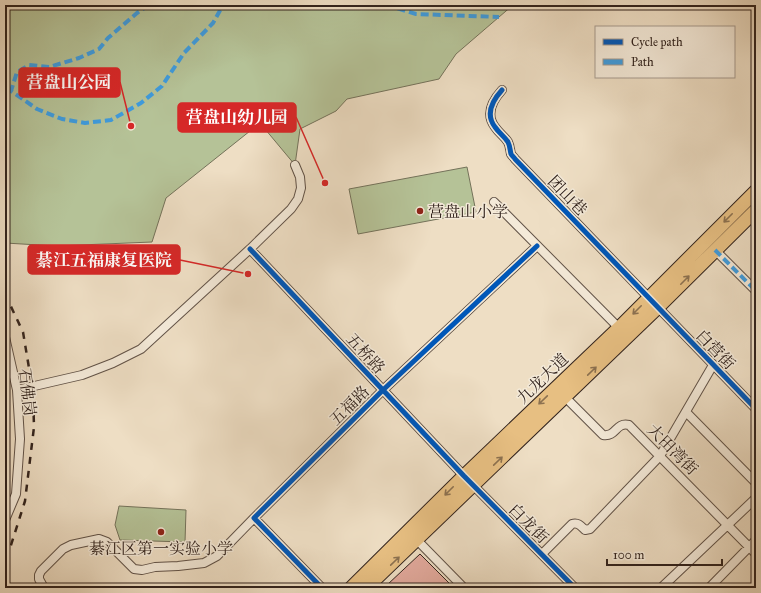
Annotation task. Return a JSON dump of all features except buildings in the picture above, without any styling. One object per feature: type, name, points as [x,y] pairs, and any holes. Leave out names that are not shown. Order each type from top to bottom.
[{"type":"main road","name":"九龙大道","points":[[351,588],[469,480],[565,397],[756,191]]},
{"type":"main road","name":"九龙大道","points":[[366,588],[416,540],[469,480],[619,328],[654,302],[715,250],[756,210]]},
{"type":"street","name":"团山巷","points":[[502,90],[494,98],[490,115],[495,128],[508,142],[511,153],[515,159],[654,302]]},
{"type":"street","points":[[17,390],[82,375],[113,363],[141,349],[250,249],[291,209],[298,199],[301,188],[300,177],[295,165]]},
{"type":"street","points":[[494,202],[619,328]]},
{"type":"street","name":"五福路","points":[[44,588],[39,579],[41,570],[63,549],[71,545],[99,539],[108,542],[134,570],[204,563],[217,556],[383,390],[537,246]]},
{"type":"street","name":"五桥路","points":[[250,249],[469,480]]},
{"type":"street","points":[[715,250],[756,290]]},
{"type":"street","name":"白营街","points":[[654,302],[756,409]]},
{"type":"street","name":"石佛岗","points":[[5,338],[17,390],[20,439],[16,494],[5,520]]},
{"type":"street","points":[[542,554],[572,524],[576,523],[585,530],[590,529],[660,456],[713,365]]},
{"type":"street","name":"大田湾街","points":[[565,397],[603,435],[612,434],[620,425],[629,425],[756,554]]},
{"type":"street","points":[[686,412],[756,483]]},
{"type":"street","name":"白龙街","points":[[469,480],[575,588]]},
{"type":"street","points":[[661,588],[756,498]]},
{"type":"street","points":[[254,518],[322,588]]},
{"type":"street","points":[[416,540],[464,588]]},
{"type":"street","points":[[709,588],[756,540]]},
{"type":"green space","points":[[5,5],[513,5],[456,54],[439,79],[347,99],[336,111],[300,129],[295,165],[260,123],[166,198],[152,242],[56,246],[5,243]]},
{"type":"green space","points":[[467,167],[476,212],[358,234],[349,189]]},
{"type":"green space","points":[[119,506],[186,510],[185,542],[120,540],[115,525]]},
{"type":"railway","points":[[5,294],[23,332],[33,392],[34,427],[25,501],[5,564]]},
{"type":"marked path","points":[[149,5],[137,13],[108,38],[99,49],[79,58],[49,67],[29,65],[17,72],[11,91],[37,109],[62,119],[85,123],[111,120],[141,103],[162,86],[184,53],[213,23],[223,5]]},
{"type":"marked path","points":[[363,5],[366,7],[375,5]]},
{"type":"marked path","points":[[386,5],[416,14],[499,17]]},
{"type":"marked path","points":[[715,250],[756,291]]},
{"type":"cycle path","points":[[502,90],[493,103],[490,117],[495,127],[508,142],[511,154],[756,409]]},
{"type":"cycle path","points":[[322,588],[254,518],[383,390],[537,246]]},
{"type":"cycle path","points":[[250,249],[464,476],[575,588]]},
{"type":"place","name":"营盘山公园","points":[[131,126]]},
{"type":"place","name":"营盘山幼儿园","points":[[325,183]]},
{"type":"place","name":"营盘山小学","points":[[420,211]]},
{"type":"place","name":"綦江五福康复医院","points":[[248,274]]},
{"type":"place","name":"綦江区第一实验小学","points":[[161,532]]}]
